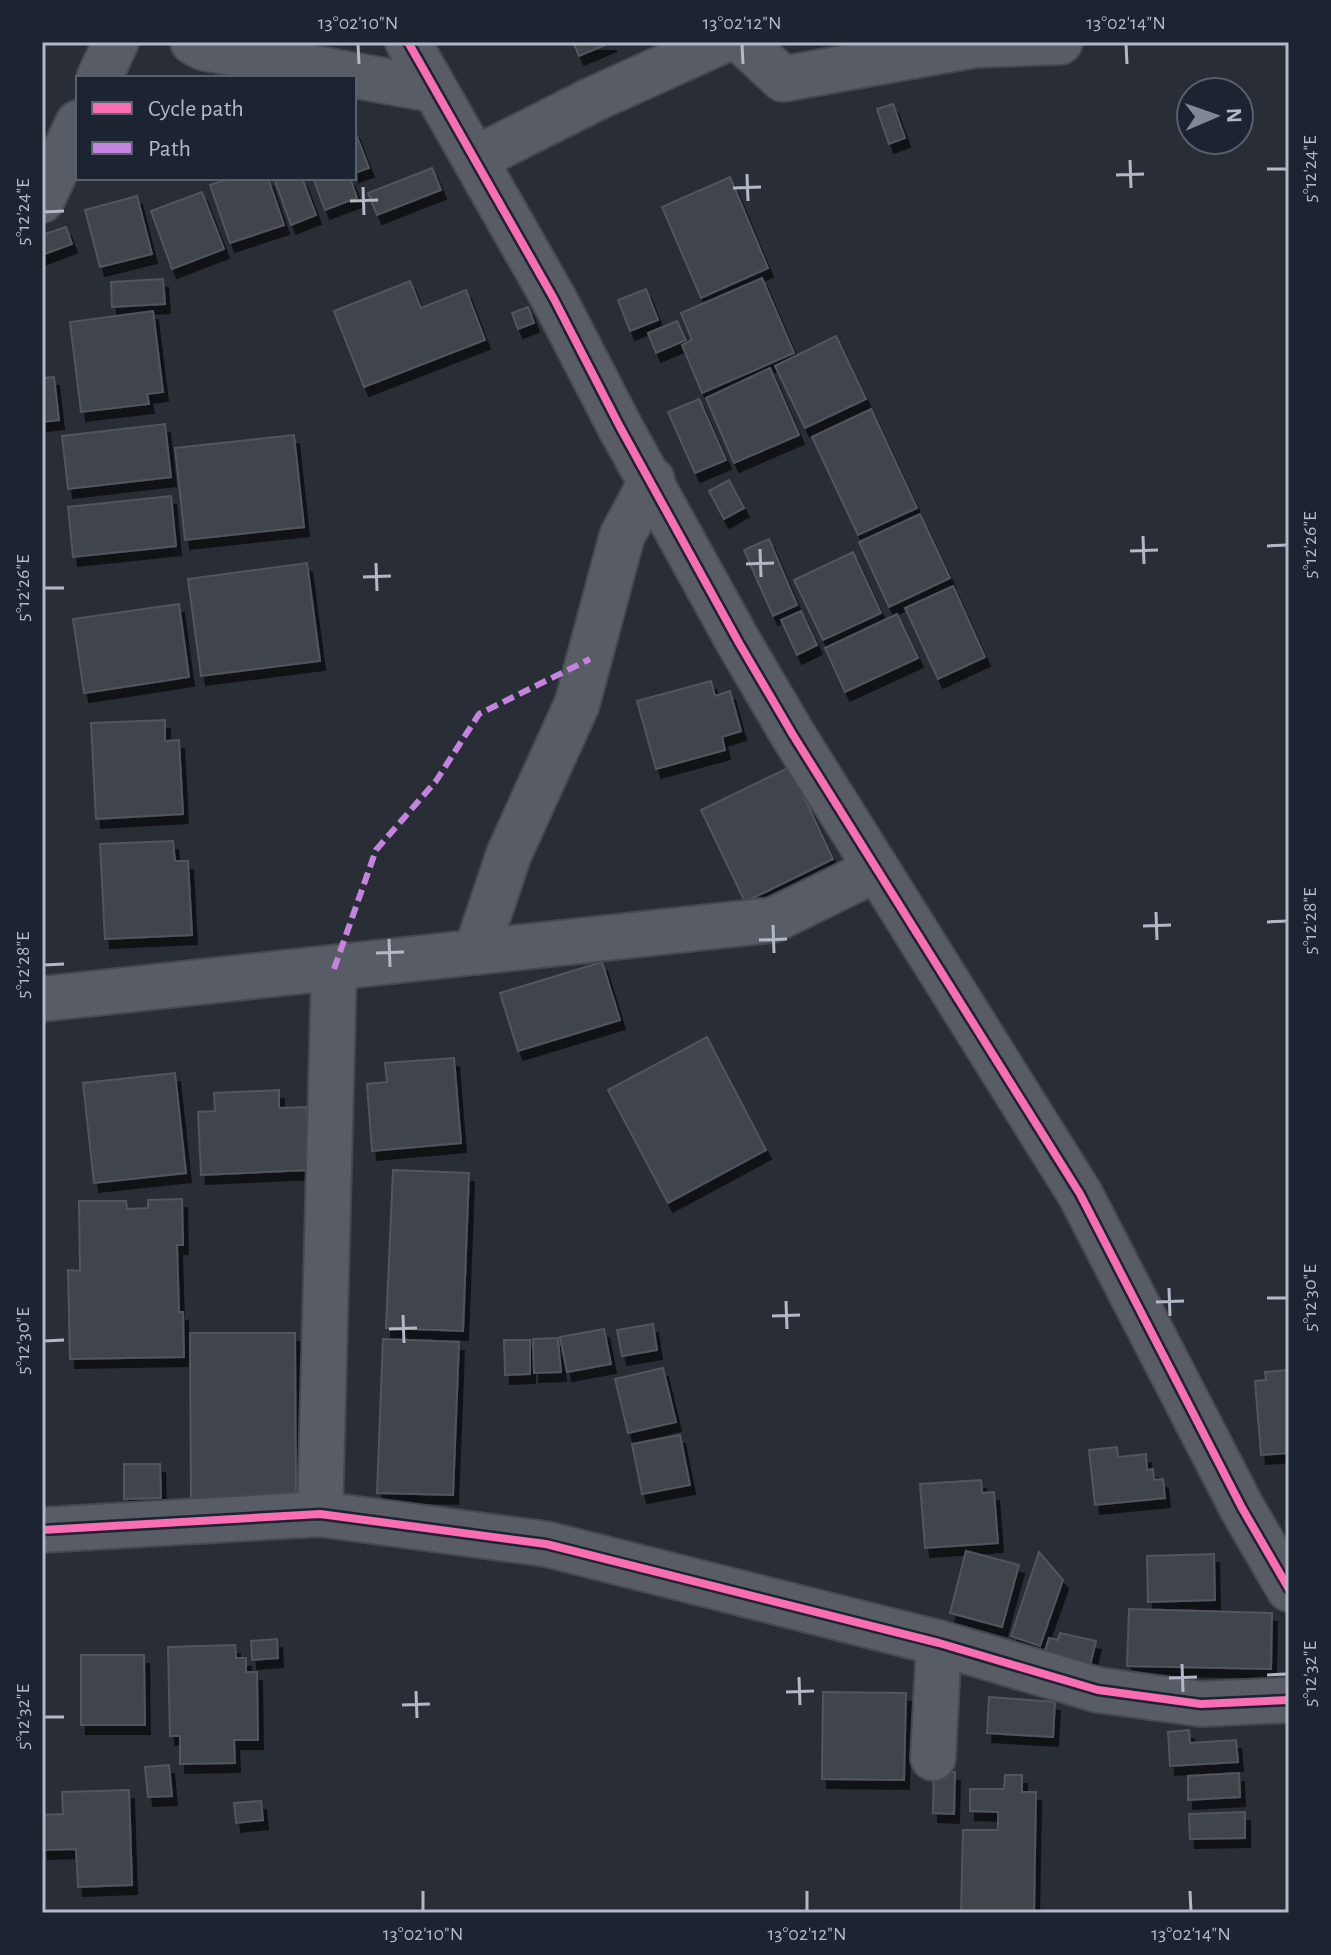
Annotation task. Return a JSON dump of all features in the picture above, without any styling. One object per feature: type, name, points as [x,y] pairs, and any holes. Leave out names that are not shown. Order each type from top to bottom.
[{"type":"street","points":[[100,76],[116,42]]},
{"type":"street","points":[[193,42],[204,48],[435,90]]},
{"type":"street","points":[[408,42],[652,480],[739,643],[1080,1194],[1242,1508],[1289,1589]]},
{"type":"street","points":[[475,159],[594,99],[720,42]]},
{"type":"street","points":[[743,42],[783,79],[974,45],[1060,42]]},
{"type":"street","points":[[42,200],[76,127]]},
{"type":"street","points":[[476,952],[509,854],[577,704],[622,536],[652,480]]},
{"type":"street","points":[[42,999],[773,920],[877,869]]},
{"type":"street","points":[[320,1514],[334,969]]},
{"type":"street","points":[[42,1530],[320,1514],[546,1544],[939,1643],[1098,1690],[1201,1704],[1289,1700]]},
{"type":"street","points":[[933,1758],[939,1643]]},
{"type":"building","points":[[573,42],[612,42],[579,56]]},
{"type":"building","points":[[893,104],[905,138],[889,144],[877,109]]},
{"type":"building","points":[[356,134],[369,168],[356,172]]},
{"type":"building","points":[[432,168],[441,190],[377,215],[368,193]]},
{"type":"building","points":[[730,177],[768,268],[701,298],[662,207]]},
{"type":"building","points":[[225,180],[269,180],[284,225],[230,243],[210,185]]},
{"type":"building","points":[[275,180],[303,180],[316,215],[291,225]]},
{"type":"building","points":[[314,180],[351,180],[357,198],[325,210]]},
{"type":"building","points":[[202,192],[224,249],[172,269],[151,211]]},
{"type":"building","points":[[137,196],[152,254],[100,267],[85,210]]},
{"type":"building","points":[[66,227],[72,244],[42,255],[42,235]]},
{"type":"building","points":[[762,278],[794,353],[702,393],[682,345],[692,340],[681,313]]},
{"type":"building","points":[[163,279],[165,304],[112,307],[111,282]]},
{"type":"building","points":[[410,281],[421,308],[466,290],[485,340],[364,387],[334,311]]},
{"type":"building","points":[[646,289],[658,320],[630,331],[618,300]]},
{"type":"building","points":[[528,307],[534,323],[518,329],[512,313]]},
{"type":"building","points":[[153,311],[163,392],[147,394],[149,404],[81,412],[70,322]]},
{"type":"building","points":[[677,321],[686,340],[656,353],[648,333]]},
{"type":"building","points":[[836,336],[866,399],[805,428],[775,366]]},
{"type":"building","points":[[770,368],[799,435],[734,463],[706,398]]},
{"type":"building","points":[[54,377],[59,420],[42,422],[42,378]]},
{"type":"building","points":[[699,399],[726,460],[695,473],[668,412]]},
{"type":"building","points":[[871,409],[917,508],[858,535],[812,437]]},
{"type":"building","points":[[165,424],[171,477],[68,489],[62,436]]},
{"type":"building","points":[[294,435],[304,527],[185,540],[175,448]]},
{"type":"building","points":[[729,480],[744,508],[724,519],[709,491]]},
{"type":"building","points":[[171,496],[176,546],[73,557],[68,507]]},
{"type":"building","points":[[920,514],[950,578],[889,607],[859,542]]},
{"type":"building","points":[[769,539],[797,605],[773,616],[744,550]]},
{"type":"building","points":[[853,552],[881,613],[823,640],[794,580]]},
{"type":"building","points":[[307,563],[320,661],[201,676],[188,579]]},
{"type":"building","points":[[953,586],[985,657],[938,679],[905,608]]},
{"type":"building","points":[[179,604],[189,677],[84,693],[73,619]]},
{"type":"building","points":[[801,611],[817,645],[797,655],[781,620]]},
{"type":"building","points":[[897,614],[918,658],[845,692],[825,648]]},
{"type":"building","points":[[711,681],[715,696],[730,691],[741,731],[722,737],[725,750],[656,769],[637,701]]},
{"type":"building","points":[[165,720],[165,741],[179,740],[183,814],[96,819],[91,723]]},
{"type":"building","points":[[790,767],[833,859],[745,902],[701,810]]},
{"type":"building","points":[[173,841],[175,861],[188,861],[192,935],[105,939],[100,844]]},
{"type":"building","points":[[602,962],[620,1020],[518,1051],[500,993]]},
{"type":"building","points":[[1289,1033],[1289,1090],[1288,1090]]},
{"type":"building","points":[[707,1037],[766,1150],[668,1203],[608,1090]]},
{"type":"building","points":[[454,1058],[461,1143],[372,1151],[367,1084],[387,1082],[385,1063]]},
{"type":"building","points":[[175,1073],[186,1173],[94,1183],[83,1083]]},
{"type":"building","points":[[279,1090],[279,1108],[306,1107],[309,1170],[201,1175],[198,1112],[215,1111],[214,1093]]},
{"type":"building","points":[[393,1170],[469,1173],[463,1331],[386,1328]]},
{"type":"building","points":[[182,1199],[183,1245],[177,1245],[184,1357],[70,1359],[68,1270],[80,1271],[79,1201],[126,1201],[127,1209],[148,1208],[148,1200]]},
{"type":"building","points":[[653,1324],[657,1350],[622,1356],[617,1330]]},
{"type":"building","points":[[604,1329],[611,1364],[567,1372],[560,1337]]},
{"type":"building","points":[[190,1333],[295,1333],[296,1499],[191,1500]]},
{"type":"building","points":[[558,1338],[561,1372],[534,1373],[533,1339]]},
{"type":"building","points":[[383,1339],[459,1342],[453,1495],[377,1493]]},
{"type":"building","points":[[504,1340],[530,1340],[530,1374],[505,1375]]},
{"type":"building","points":[[663,1368],[676,1422],[628,1433],[615,1379]]},
{"type":"building","points":[[1289,1370],[1289,1459],[1288,1453],[1261,1455],[1255,1381],[1266,1380],[1265,1372]]},
{"type":"building","points":[[680,1435],[690,1485],[642,1494],[632,1444]]},
{"type":"building","points":[[1117,1447],[1118,1457],[1146,1454],[1147,1470],[1153,1469],[1154,1480],[1163,1479],[1165,1498],[1095,1505],[1089,1450]]},
{"type":"building","points":[[124,1464],[160,1464],[161,1498],[124,1499]]},
{"type":"building","points":[[981,1480],[982,1493],[994,1492],[998,1543],[925,1548],[920,1484]]},
{"type":"building","points":[[966,1551],[1019,1565],[1002,1627],[950,1613]]},
{"type":"building","points":[[1039,1552],[1063,1580],[1040,1646],[1011,1636]]},
{"type":"building","points":[[1214,1554],[1215,1600],[1148,1602],[1147,1556]]},
{"type":"building","points":[[1129,1609],[1272,1613],[1271,1669],[1127,1666]]},
{"type":"building","points":[[1060,1633],[1096,1641],[1090,1665],[1044,1654],[1049,1638],[1058,1640]]},
{"type":"building","points":[[277,1639],[278,1658],[252,1660],[251,1641]]},
{"type":"building","points":[[235,1645],[236,1658],[246,1658],[246,1672],[257,1672],[258,1740],[234,1740],[235,1763],[180,1764],[180,1736],[170,1736],[168,1647]]},
{"type":"building","points":[[81,1655],[144,1655],[145,1725],[81,1725]]},
{"type":"building","points":[[823,1692],[906,1693],[904,1780],[822,1779]]},
{"type":"building","points":[[989,1697],[1055,1702],[1053,1737],[987,1733]]},
{"type":"building","points":[[1189,1730],[1190,1743],[1236,1740],[1238,1762],[1170,1766],[1168,1732]]},
{"type":"building","points":[[169,1765],[172,1796],[148,1797],[145,1767]]},
{"type":"building","points":[[934,1772],[955,1772],[954,1814],[933,1813]]},
{"type":"building","points":[[1239,1773],[1240,1797],[1188,1800],[1188,1776]]},
{"type":"building","points":[[1005,1775],[1022,1775],[1022,1792],[1036,1792],[1034,1913],[961,1913],[963,1830],[998,1830],[998,1812],[970,1811],[970,1789],[1004,1789]]},
{"type":"building","points":[[129,1790],[132,1885],[78,1887],[76,1849],[43,1850],[42,1815],[63,1814],[62,1792]]},
{"type":"building","points":[[261,1801],[263,1820],[236,1823],[234,1803]]},
{"type":"building","points":[[1245,1812],[1245,1838],[1190,1839],[1189,1814]]},
{"type":"marked path","points":[[334,969],[376,850],[436,781],[479,714],[590,659]]},
{"type":"cycle path","points":[[408,42],[554,299],[620,427],[739,643],[793,735],[1080,1194],[1242,1508],[1289,1589]]},
{"type":"cycle path","points":[[42,1530],[320,1514],[546,1544],[939,1643],[1098,1690],[1201,1704],[1289,1700]]}]
